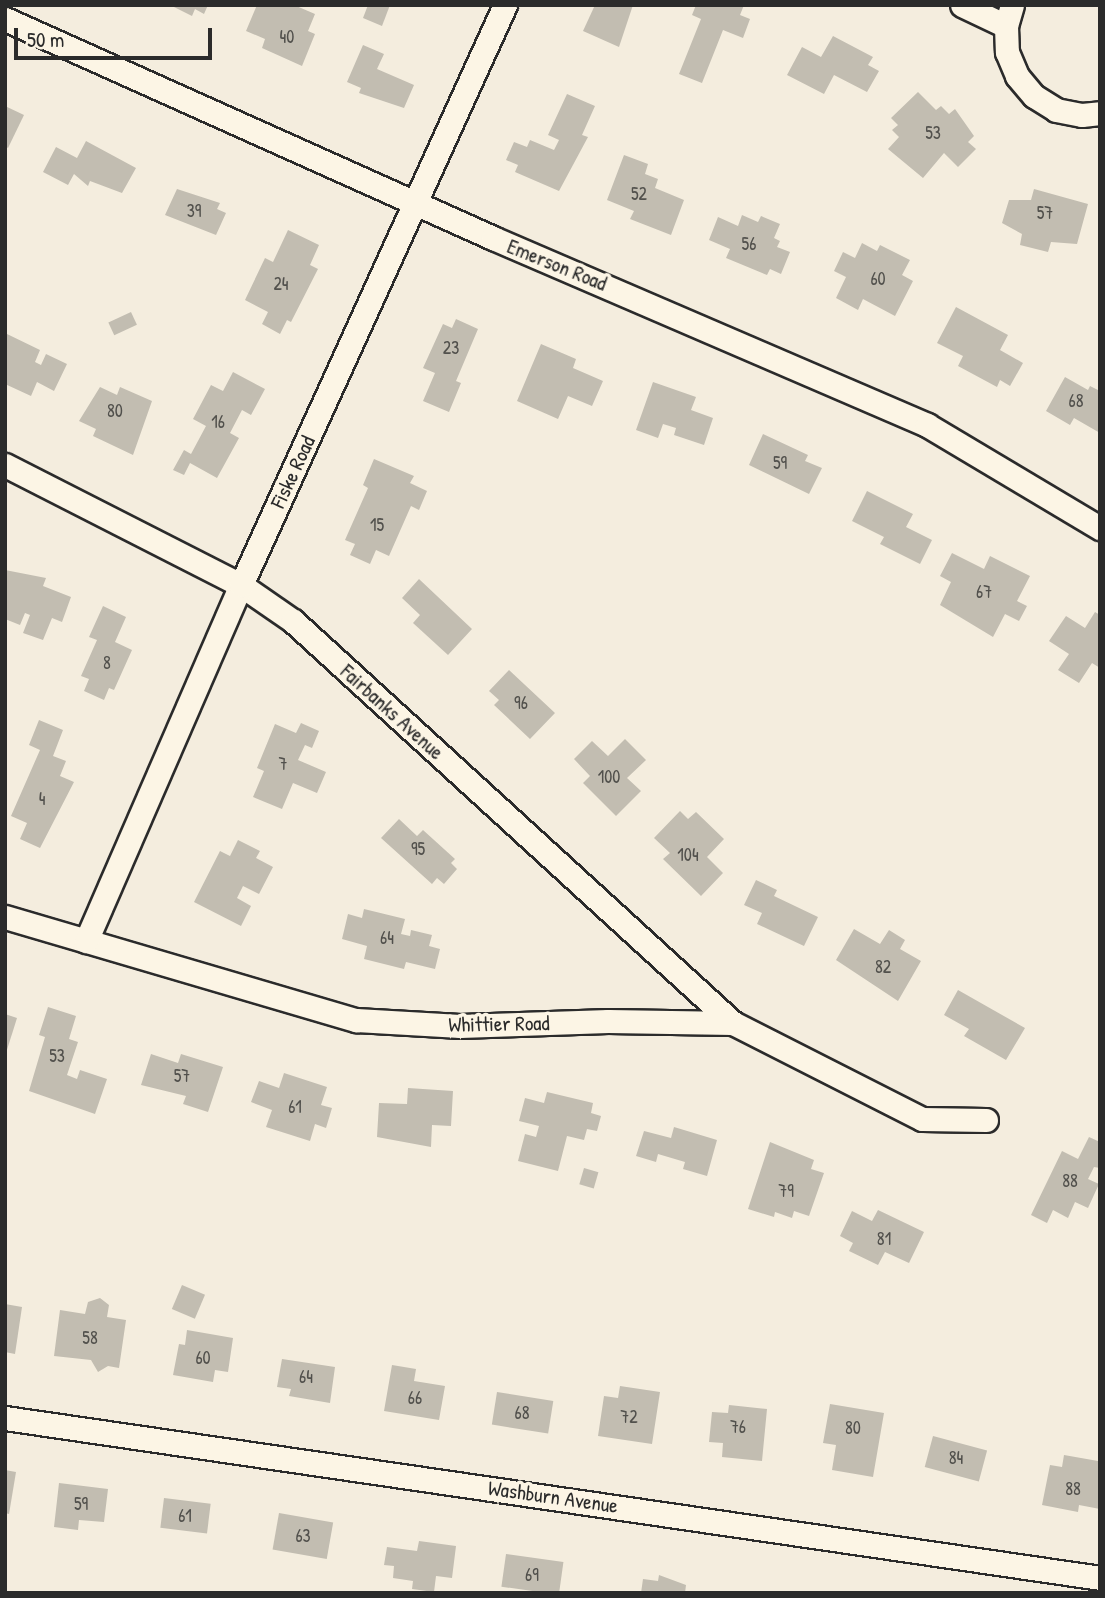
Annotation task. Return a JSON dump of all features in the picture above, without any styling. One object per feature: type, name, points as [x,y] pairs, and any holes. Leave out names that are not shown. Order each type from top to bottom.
[{"type":"street","name":"Fiske Road","points":[[86,941],[241,585],[505,5]]},
{"type":"street","points":[[962,5],[1009,16],[1007,52],[1017,76],[1034,96],[1056,110],[1100,113]]},
{"type":"street","name":"Emerson Road","points":[[5,19],[416,203],[927,425],[1100,528]]},
{"type":"street","name":"Fairbanks Avenue","points":[[5,465],[241,585],[293,621],[733,1023]]},
{"type":"street","name":"Whittier Road","points":[[5,917],[356,1020],[460,1026],[607,1021],[733,1023],[922,1119],[986,1120]]},
{"type":"street","name":"Washburn Avenue","points":[[5,1418],[1100,1578]]},
{"type":"building","points":[[170,5],[208,5],[204,14],[195,9],[192,16]]},
{"type":"building","points":[[257,5],[294,5],[315,14],[308,31],[315,34],[302,66],[262,48],[265,39],[246,31]]},
{"type":"building","points":[[368,5],[390,5],[382,26],[363,18]]},
{"type":"building","points":[[595,5],[633,5],[619,47],[583,31]]},
{"type":"building","points":[[696,5],[744,5],[740,15],[750,19],[743,38],[723,30],[702,83],[679,74],[701,19],[692,15]]},
{"type":"building","points":[[833,36],[873,57],[868,65],[879,71],[867,92],[834,75],[824,94],[787,75],[802,47],[821,57]]},
{"type":"building","points":[[363,45],[384,54],[377,69],[414,85],[404,108],[359,93],[361,88],[347,82]]},
{"type":"building","points":[[918,92],[936,110],[941,106],[949,114],[955,109],[974,136],[968,142],[976,149],[958,167],[944,153],[923,178],[888,149],[899,137],[892,130],[898,125],[891,118]]},
{"type":"building","points":[[567,94],[595,106],[582,135],[588,137],[559,191],[515,172],[518,165],[506,160],[514,142],[527,147],[530,140],[554,150],[559,140],[548,135]]},
{"type":"building","points":[[5,106],[24,115],[8,148],[5,146]]},
{"type":"building","points":[[86,141],[136,168],[122,193],[90,181],[88,186],[74,174],[68,185],[43,172],[56,147],[77,158]]},
{"type":"building","points":[[624,155],[648,164],[645,174],[658,179],[655,188],[684,200],[671,235],[630,219],[634,211],[607,200]]},
{"type":"building","points":[[177,189],[220,203],[217,209],[226,213],[216,235],[165,215]]},
{"type":"building","points":[[1034,189],[1088,204],[1077,244],[1051,242],[1048,252],[1020,245],[1022,234],[1002,223],[1009,200],[1031,200]]},
{"type":"building","points":[[742,215],[758,222],[761,216],[780,224],[774,238],[780,241],[777,247],[790,252],[781,274],[770,269],[767,275],[726,258],[730,249],[709,240],[718,217],[738,226]]},
{"type":"building","points":[[288,230],[319,245],[310,265],[318,269],[291,322],[287,320],[280,334],[262,324],[268,312],[245,300],[265,258],[273,262]]},
{"type":"building","points":[[862,243],[877,251],[880,245],[910,260],[902,275],[913,281],[895,316],[863,299],[858,310],[836,298],[846,277],[834,271],[843,252],[855,258]]},
{"type":"building","points":[[956,307],[1008,335],[1000,350],[1023,363],[1010,386],[1000,380],[997,387],[958,366],[963,356],[937,343]]},
{"type":"building","points":[[131,312],[137,325],[114,335],[108,323]]},
{"type":"building","points":[[456,319],[478,329],[456,381],[461,383],[449,412],[423,401],[435,373],[423,368],[443,324],[452,328]]},
{"type":"building","points":[[7,334],[40,350],[35,362],[41,365],[46,354],[67,364],[54,391],[37,382],[31,396],[5,384]]},
{"type":"building","points":[[541,344],[576,359],[573,368],[603,381],[592,406],[568,396],[558,419],[517,401]]},
{"type":"building","points":[[233,372],[265,389],[251,415],[242,410],[230,433],[239,438],[217,478],[190,463],[184,475],[173,470],[184,450],[191,454],[206,426],[193,419],[211,385],[223,391]]},
{"type":"building","points":[[1065,377],[1088,390],[1090,386],[1100,391],[1100,433],[1074,418],[1070,425],[1046,411]]},
{"type":"building","points":[[653,382],[696,397],[691,410],[713,418],[704,445],[674,435],[676,428],[663,424],[658,438],[636,430]]},
{"type":"building","points":[[100,387],[117,395],[120,387],[152,401],[133,455],[93,436],[96,429],[79,421]]},
{"type":"building","points":[[763,434],[808,455],[805,461],[822,468],[809,494],[749,465]]},
{"type":"building","points":[[374,459],[414,476],[410,483],[427,491],[419,510],[411,506],[389,556],[376,550],[370,564],[350,555],[355,544],[345,540],[368,488],[363,485]]},
{"type":"building","points":[[867,491],[913,514],[906,527],[932,540],[920,564],[880,544],[884,537],[852,521]]},
{"type":"building","points":[[952,553],[984,569],[990,556],[1030,576],[1017,601],[1027,606],[1019,621],[1005,614],[993,637],[940,605],[951,582],[940,576]]},
{"type":"building","points":[[5,570],[46,578],[43,586],[71,597],[62,622],[52,618],[43,640],[23,633],[30,615],[25,613],[20,625],[5,619]]},
{"type":"building","points":[[419,579],[472,629],[448,655],[413,623],[420,615],[402,598]]},
{"type":"building","points":[[103,606],[126,617],[115,642],[132,650],[114,690],[109,688],[104,700],[84,691],[89,679],[81,676],[97,640],[89,637]]},
{"type":"building","points":[[1095,612],[1100,615],[1100,668],[1092,663],[1079,683],[1058,670],[1069,654],[1049,641],[1066,616],[1085,628]]},
{"type":"building","points":[[509,670],[555,713],[530,739],[494,705],[499,700],[489,691]]},
{"type":"building","points":[[39,720],[63,730],[53,756],[66,761],[60,776],[74,782],[40,848],[20,839],[27,823],[11,816],[40,750],[29,745]]},
{"type":"building","points":[[301,723],[319,731],[312,748],[305,745],[298,760],[326,772],[317,793],[293,783],[282,809],[253,797],[264,771],[257,768],[275,724],[296,733]]},
{"type":"building","points":[[625,739],[646,760],[627,778],[641,791],[616,816],[583,783],[590,776],[574,759],[592,741],[608,756]]},
{"type":"building","points":[[680,811],[688,819],[696,812],[724,839],[707,857],[723,873],[701,896],[663,859],[670,853],[654,838]]},
{"type":"building","points":[[399,819],[417,836],[423,830],[455,859],[451,863],[457,869],[444,884],[437,878],[432,884],[381,838]]},
{"type":"building","points":[[238,840],[260,851],[256,858],[273,867],[259,894],[243,886],[237,898],[251,906],[241,926],[194,902],[220,851],[230,856]]},
{"type":"building","points":[[756,880],[777,890],[774,896],[818,917],[804,946],[757,924],[762,913],[744,905]]},
{"type":"building","points":[[364,909],[405,919],[401,934],[410,936],[411,930],[432,935],[429,946],[440,949],[435,969],[406,962],[404,969],[364,959],[367,946],[342,939],[348,914],[362,918]]},
{"type":"building","points":[[854,929],[880,944],[889,930],[905,940],[900,949],[921,961],[898,1001],[836,960]]},
{"type":"building","points":[[958,990],[1025,1028],[1006,1060],[964,1036],[969,1029],[944,1015]]},
{"type":"building","points":[[48,1007],[76,1016],[69,1039],[78,1042],[67,1075],[77,1079],[80,1070],[107,1079],[95,1114],[29,1091],[45,1037],[39,1035]]},
{"type":"building","points":[[5,1014],[17,1018],[6,1053],[5,1052]]},
{"type":"building","points":[[151,1054],[178,1063],[181,1054],[223,1067],[208,1112],[183,1104],[186,1096],[141,1085]]},
{"type":"building","points":[[284,1073],[327,1087],[321,1105],[332,1108],[326,1128],[315,1124],[310,1141],[266,1127],[272,1110],[251,1102],[259,1081],[279,1088]]},
{"type":"building","points":[[408,1088],[453,1091],[451,1126],[432,1125],[431,1147],[377,1137],[379,1103],[407,1104]]},
{"type":"building","points":[[547,1092],[593,1103],[591,1113],[601,1116],[597,1131],[587,1129],[584,1140],[567,1136],[558,1171],[518,1161],[525,1134],[536,1137],[539,1126],[519,1121],[525,1098],[544,1103]]},
{"type":"building","points":[[674,1127],[717,1140],[707,1176],[683,1169],[685,1162],[658,1154],[656,1162],[636,1156],[644,1131],[671,1138]]},
{"type":"building","points":[[1089,1137],[1100,1142],[1100,1168],[1094,1167],[1088,1179],[1099,1184],[1088,1208],[1075,1202],[1068,1218],[1053,1210],[1047,1223],[1031,1215],[1062,1151],[1078,1159]]},
{"type":"building","points":[[770,1142],[814,1160],[811,1169],[824,1173],[809,1216],[794,1211],[792,1218],[775,1212],[774,1217],[748,1209]]},
{"type":"building","points":[[584,1168],[598,1172],[594,1188],[579,1184]]},
{"type":"building","points":[[878,1210],[924,1232],[909,1263],[885,1252],[878,1265],[849,1251],[853,1243],[840,1236],[852,1211],[872,1221]]},
{"type":"building","points":[[182,1285],[205,1295],[195,1319],[172,1309]]},
{"type":"building","points":[[100,1298],[109,1305],[107,1317],[126,1320],[119,1368],[108,1366],[98,1372],[91,1360],[54,1356],[60,1310],[85,1314],[88,1302]]},
{"type":"building","points":[[5,1304],[22,1307],[15,1354],[5,1352]]},
{"type":"building","points":[[187,1330],[233,1338],[228,1372],[215,1370],[213,1382],[173,1375],[179,1344],[185,1345]]},
{"type":"building","points":[[282,1359],[335,1367],[330,1403],[289,1396],[291,1389],[277,1387]]},
{"type":"building","points":[[392,1365],[416,1369],[414,1381],[445,1386],[439,1420],[384,1411]]},
{"type":"building","points":[[620,1386],[660,1392],[652,1444],[598,1436],[604,1396],[618,1398]]},
{"type":"building","points":[[497,1392],[553,1401],[548,1434],[492,1425]]},
{"type":"building","points":[[830,1404],[884,1413],[873,1477],[832,1470],[836,1445],[823,1443]]},
{"type":"building","points":[[729,1405],[767,1409],[762,1461],[722,1457],[723,1443],[709,1442],[712,1412],[728,1413]]},
{"type":"building","points":[[933,1436],[987,1450],[979,1481],[925,1467]]},
{"type":"building","points":[[1064,1455],[1098,1461],[1100,1509],[1079,1505],[1078,1512],[1042,1505],[1050,1465],[1062,1467]]},
{"type":"building","points":[[5,1470],[16,1472],[9,1514],[5,1513]]},
{"type":"building","points":[[59,1483],[108,1489],[104,1522],[79,1520],[78,1530],[54,1527]]},
{"type":"building","points":[[164,1498],[211,1504],[207,1534],[160,1528]]},
{"type":"building","points":[[279,1513],[333,1523],[327,1559],[273,1549]]},
{"type":"building","points":[[419,1541],[456,1546],[452,1578],[436,1576],[434,1592],[412,1589],[413,1581],[393,1578],[394,1566],[384,1565],[387,1547],[417,1551]]},
{"type":"building","points":[[506,1554],[563,1562],[559,1593],[501,1587]]},
{"type":"building","points":[[659,1575],[686,1585],[685,1593],[641,1593],[643,1579],[658,1581]]}]
